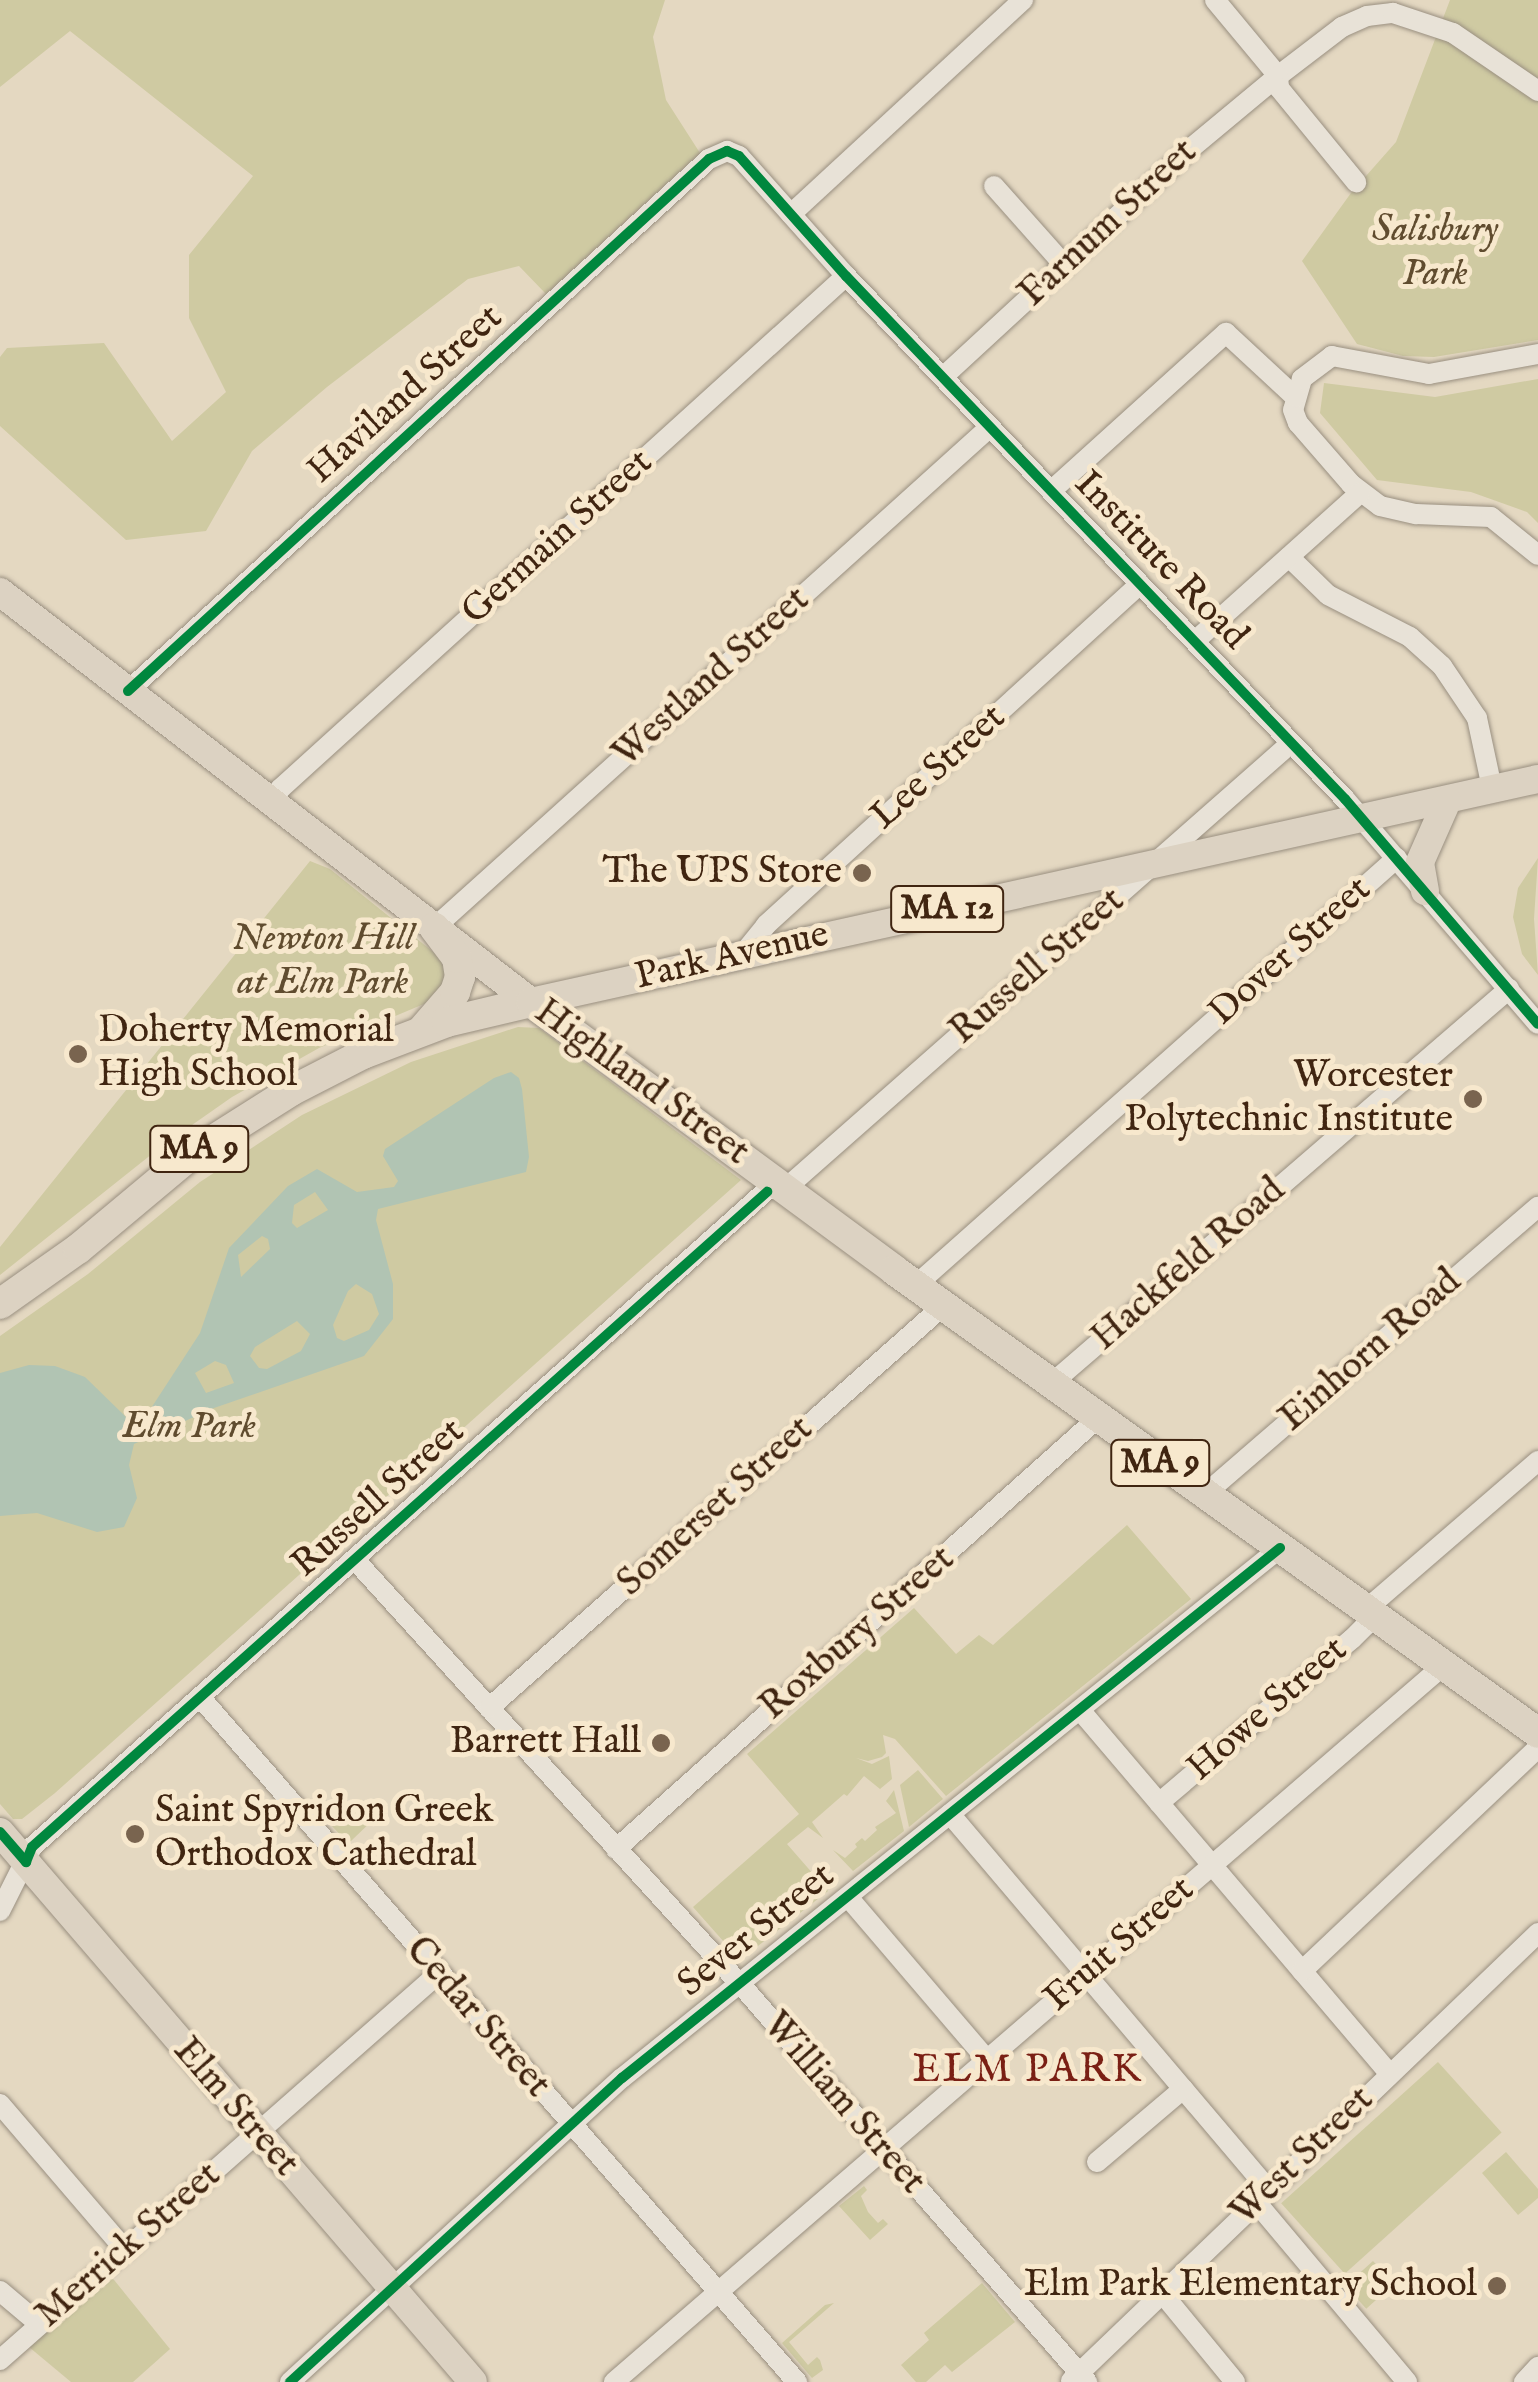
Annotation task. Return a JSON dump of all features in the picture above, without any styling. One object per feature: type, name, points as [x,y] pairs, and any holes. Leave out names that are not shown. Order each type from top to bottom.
[{"type":"highway","points":[[421,1031],[455,992],[460,977],[457,958],[434,928]]},
{"type":"highway","name":"Highland Street","points":[[531,1002],[1204,1495],[1444,1665],[1532,1720]]},
{"type":"highway","name":"Park Avenue","points":[[0,1304],[60,1263],[220,1134],[339,1065],[421,1031],[531,1002]]},
{"type":"main road","name":"Highland Street","points":[[0,592],[531,1002]]},
{"type":"main road","name":"Park Avenue","points":[[531,1002],[1538,780]]},
{"type":"main road","points":[[1425,891],[1420,862],[1446,800]]},
{"type":"main road","name":"Elm Street","points":[[0,1832],[473,2382]]},
{"type":"street","points":[[990,0],[1003,19]]},
{"type":"street","points":[[791,214],[1023,0]]},
{"type":"street","points":[[1215,0],[1278,76],[1279,88],[1356,182]]},
{"type":"street","points":[[1354,21],[1374,0]]},
{"type":"street","points":[[1354,21],[1393,13],[1446,29],[1538,90]]},
{"type":"street","name":"Farnum Street","points":[[944,376],[1190,149],[1314,46],[1354,21]]},
{"type":"street","name":"Institute Road","points":[[727,151],[739,156],[846,276],[1363,820],[1538,1024]]},
{"type":"street","name":"Haviland Street","points":[[128,691],[708,159],[727,151]]},
{"type":"street","points":[[994,186],[1065,266]]},
{"type":"street","name":"Germain Street","points":[[271,802],[846,276]]},
{"type":"street","points":[[1052,491],[1226,333],[1295,397]]},
{"type":"street","points":[[1538,354],[1429,374],[1332,356],[1310,369],[1295,397],[1298,423],[1360,493],[1398,512],[1490,517],[1538,554]]},
{"type":"street","name":"Westland Street","points":[[434,928],[990,427]]},
{"type":"street","points":[[1195,641],[1360,493]]},
{"type":"street","points":[[1289,557],[1328,595],[1410,638],[1448,673],[1477,718],[1492,788]]},
{"type":"street","name":"Lee Street","points":[[742,955],[766,926],[1140,584]]},
{"type":"street","name":"Russell Street","points":[[0,1911],[32,1847],[780,1186],[1154,866],[1290,744]]},
{"type":"street","name":"Dover Street","points":[[916,1286],[1397,858]]},
{"type":"street","name":"Hackfeld Road","points":[[1051,1384],[1508,989]]},
{"type":"street","name":"Einhorn Road","points":[[1204,1495],[1538,1208]]},
{"type":"street","name":"Somerset Street","points":[[488,1708],[943,1306]]},
{"type":"street","name":"Roxbury Street","points":[[616,1849],[1099,1417]]},
{"type":"street","name":"Howe Street","points":[[1159,1803],[1352,1639],[1377,1600],[1538,1461]]},
{"type":"street","name":"Sever Street","points":[[290,2382],[570,2125],[1280,1548]]},
{"type":"street","name":"William Street","points":[[356,1560],[884,2148],[1078,2379]]},
{"type":"street","name":"Fruit Street","points":[[614,2382],[1444,1665]]},
{"type":"street","name":"Cedar Street","points":[[200,1697],[797,2382]]},
{"type":"street","points":[[1080,1710],[1390,2072]]},
{"type":"street","points":[[1302,1971],[1538,1748]]},
{"type":"street","points":[[950,1814],[1183,2088],[1407,2382]]},
{"type":"street","points":[[848,1897],[987,2060]]},
{"type":"street","name":"West Street","points":[[1078,2379],[1162,2293],[1538,1933]]},
{"type":"street","name":"Merrick Street","points":[[0,2360],[438,1973]]},
{"type":"street","points":[[1097,2162],[1183,2088]]},
{"type":"street","points":[[0,2104],[125,2250]]},
{"type":"street","points":[[0,2291],[39,2324]]},
{"type":"street","points":[[1162,2293],[1235,2382]]},
{"type":"street","points":[[1524,2382],[1538,2366]]},
{"type":"green space","points":[[0,0],[665,0],[653,37],[666,100],[700,153],[546,294],[519,266],[468,279],[327,387],[252,451],[206,531],[126,540],[0,426],[0,357],[7,348],[104,343],[172,441],[226,392],[189,318],[189,255],[253,176],[70,31],[0,87]]},
{"type":"green space","name":"Salisbury Park","points":[[1450,0],[1538,0],[1538,340],[1434,357],[1403,356],[1357,344],[1302,261],[1351,193],[1396,142]]},
{"type":"green space","name":"Salisbury Park","points":[[1538,379],[1538,523],[1527,512],[1471,492],[1377,480],[1320,413],[1324,383],[1435,397]]},
{"type":"green space","points":[[1538,858],[1534,919],[1538,975],[1522,954],[1513,917],[1518,888]]},
{"type":"green space","name":"Newton Hill at Elm Park","points":[[310,861],[330,869],[442,959],[447,980],[431,1001],[319,1048],[232,1097],[162,1146],[0,1275],[0,1247]]},
{"type":"green space","name":"Elm Park","points":[[518,1027],[539,1028],[741,1180],[55,1793],[22,1819],[13,1819],[0,1804],[0,1336],[88,1274],[200,1182],[302,1115],[411,1062]]},
{"type":"green space","points":[[1127,1525],[1191,1599],[946,1796],[895,1739],[883,1735],[886,1753],[882,1757],[868,1761],[856,1758],[872,1764],[889,1756],[892,1779],[880,1789],[864,1776],[847,1796],[844,1794],[812,1822],[823,1838],[808,1827],[787,1844],[828,1891],[740,1960],[693,1907],[799,1814],[747,1754],[914,1608],[956,1654],[979,1635],[993,1645]]},
{"type":"green space","points":[[918,1770],[943,1799],[909,1827],[900,1785]]},
{"type":"green space","points":[[894,1790],[904,1831],[853,1871],[833,1850],[845,1858],[857,1847],[855,1844],[862,1838],[865,1841],[877,1830],[875,1827],[896,1813],[886,1801]]},
{"type":"green space","points":[[360,1799],[376,1817],[351,1841],[346,1841],[331,1825]]},
{"type":"green space","points":[[1438,2062],[1502,2133],[1345,2274],[1281,2203]]},
{"type":"green space","points":[[1506,2152],[1538,2189],[1538,2198],[1518,2215],[1482,2173]]},
{"type":"green space","points":[[864,2186],[867,2190],[861,2196],[868,2212],[878,2223],[883,2219],[888,2224],[870,2240],[839,2206]]},
{"type":"green space","points":[[1373,2261],[1394,2284],[1366,2309],[1346,2286]]},
{"type":"green space","points":[[110,2275],[170,2349],[133,2382],[71,2382],[29,2347]]},
{"type":"green space","points":[[982,2283],[1015,2322],[952,2372],[945,2365],[926,2382],[916,2382],[901,2365],[929,2340],[924,2333]]},
{"type":"green space","points":[[834,2303],[789,2342],[808,2365],[817,2357],[820,2360],[823,2370],[812,2378],[782,2343],[825,2305]]},
{"type":"shaded area","points":[[511,1072],[519,1078],[529,1157],[526,1172],[378,1209],[376,1220],[393,1284],[393,1319],[364,1356],[214,1408],[134,1444],[129,1465],[137,1498],[124,1527],[97,1532],[37,1513],[0,1516],[0,1373],[29,1365],[55,1366],[85,1377],[126,1417],[144,1419],[200,1333],[229,1248],[288,1186],[317,1169],[357,1192],[394,1187],[398,1181],[383,1156],[385,1149],[494,1078]],"holes":[[[315,1192],[328,1210],[297,1228],[292,1223],[294,1205]],[[262,1236],[268,1239],[270,1249],[241,1277],[238,1255]],[[356,1284],[372,1294],[379,1314],[369,1330],[344,1341],[337,1338],[333,1325],[348,1291]],[[297,1321],[310,1334],[301,1351],[267,1369],[259,1368],[250,1356],[255,1347]],[[215,1361],[226,1365],[234,1383],[206,1393],[195,1373]]]},
{"type":"cycle path","points":[[128,691],[709,159],[727,151],[739,156],[846,276],[1345,799],[1538,1024]]},
{"type":"cycle path","points":[[0,1832],[26,1862],[32,1847],[767,1192]]},
{"type":"cycle path","points":[[290,2382],[622,2078],[1280,1548]]},
{"type":"place","name":"The UPS Store","points":[[862,873]]},
{"type":"place","name":"Doherty Memorial High School","points":[[78,1054]]},
{"type":"place","name":"Worcester Polytechnic Institute","points":[[1473,1099]]},
{"type":"place","name":"Barrett Hall","points":[[661,1743]]},
{"type":"place","name":"Saint Spyridon Greek Orthodox Cathedral","points":[[135,1834]]},
{"type":"place","name":"Elm Park Elementary School","points":[[1497,2286]]},
{"type":"district","name":"ELM PARK","points":[[1028,2071]]}]
